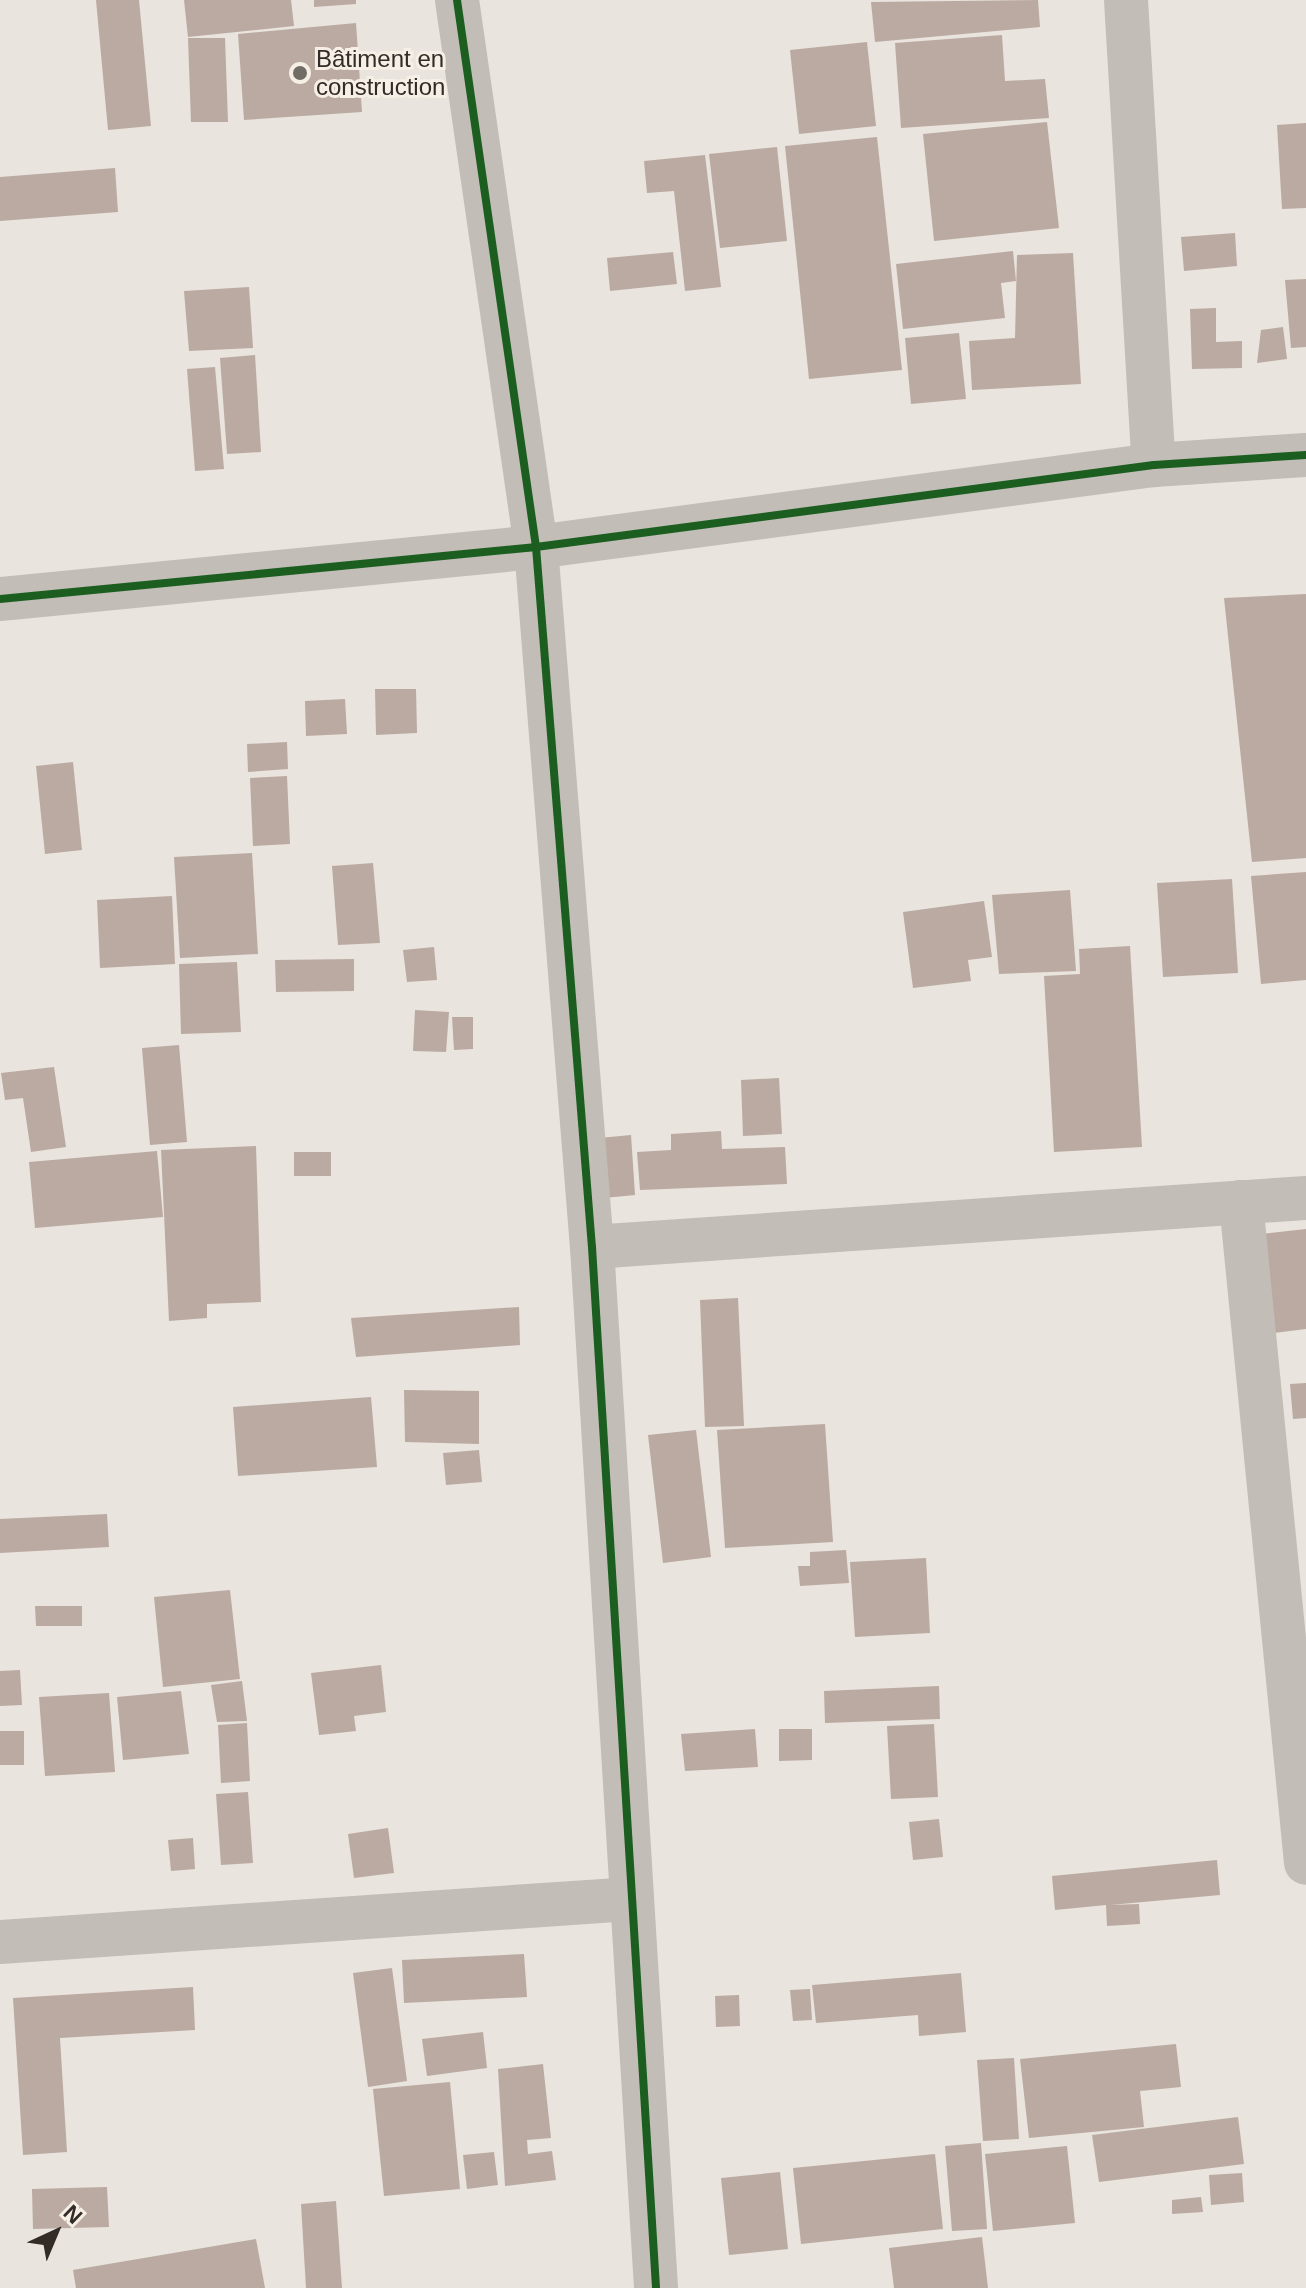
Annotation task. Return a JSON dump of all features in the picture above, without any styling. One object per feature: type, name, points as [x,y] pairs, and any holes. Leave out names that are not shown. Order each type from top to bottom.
[{"type":"street","points":[[457,0],[536,547],[592,1247],[656,2288]]},
{"type":"street","points":[[1126,0],[1154,465]]},
{"type":"street","points":[[0,599],[536,547],[1154,465],[1306,455]]},
{"type":"street","points":[[592,1247],[1306,1198]]},
{"type":"street","points":[[1241,1202],[1306,1863]]},
{"type":"street","points":[[0,1942],[630,1899]]},
{"type":"building","points":[[96,0],[139,0],[151,126],[108,130]]},
{"type":"building","points":[[184,0],[291,0],[294,26],[188,37]]},
{"type":"building","points":[[314,0],[356,0],[356,4],[314,7]]},
{"type":"building","points":[[1038,0],[1040,27],[875,42],[871,2]]},
{"type":"building","name":"Bâtiment en construction","points":[[356,23],[362,112],[244,120],[238,34]]},
{"type":"building","points":[[1002,35],[1005,81],[1045,79],[1049,118],[901,128],[895,43]]},
{"type":"building","points":[[188,38],[225,38],[228,122],[191,122]]},
{"type":"building","points":[[867,42],[876,126],[799,134],[790,50]]},
{"type":"building","points":[[1047,122],[1059,228],[934,241],[923,134]]},
{"type":"building","points":[[1306,123],[1306,208],[1282,209],[1277,125]]},
{"type":"building","points":[[877,137],[902,370],[809,379],[785,146]]},
{"type":"building","points":[[777,147],[787,241],[720,248],[709,154]]},
{"type":"building","points":[[705,155],[721,287],[685,291],[674,191],[647,193],[644,161]]},
{"type":"building","points":[[115,168],[118,212],[0,221],[0,177]]},
{"type":"building","points":[[1235,233],[1237,266],[1184,271],[1181,237]]},
{"type":"building","points":[[1013,251],[1016,281],[1001,283],[1005,318],[903,329],[896,264]]},
{"type":"building","points":[[673,252],[677,284],[610,291],[607,258]]},
{"type":"building","points":[[1073,253],[1081,384],[972,390],[969,341],[1015,338],[1017,255]]},
{"type":"building","points":[[1306,279],[1306,347],[1291,348],[1285,280]]},
{"type":"building","points":[[249,287],[253,348],[189,351],[184,291]]},
{"type":"building","points":[[1216,308],[1216,342],[1242,341],[1242,368],[1192,369],[1190,309]]},
{"type":"building","points":[[1283,327],[1287,359],[1257,363],[1261,330]]},
{"type":"building","points":[[959,333],[966,399],[911,404],[905,338]]},
{"type":"building","points":[[255,355],[261,452],[227,454],[220,358]]},
{"type":"building","points":[[215,367],[224,469],[195,471],[187,369]]},
{"type":"building","points":[[1306,594],[1306,858],[1252,862],[1224,598]]},
{"type":"building","points":[[375,689],[416,689],[417,733],[376,735]]},
{"type":"building","points":[[345,699],[347,734],[306,736],[305,701]]},
{"type":"building","points":[[287,742],[288,769],[248,772],[247,744]]},
{"type":"building","points":[[73,762],[82,850],[45,854],[36,766]]},
{"type":"building","points":[[287,776],[290,844],[253,846],[250,778]]},
{"type":"building","points":[[252,853],[258,954],[180,958],[174,857]]},
{"type":"building","points":[[373,863],[380,943],[338,945],[332,866]]},
{"type":"building","points":[[1306,872],[1306,980],[1261,984],[1251,876]]},
{"type":"building","points":[[1232,879],[1238,973],[1163,977],[1157,883]]},
{"type":"building","points":[[1070,890],[1076,971],[999,974],[992,895]]},
{"type":"building","points":[[172,896],[175,964],[100,968],[97,900]]},
{"type":"building","points":[[984,901],[992,957],[968,960],[971,981],[913,988],[903,912]]},
{"type":"building","points":[[1130,946],[1142,1147],[1054,1152],[1044,976],[1080,974],[1079,949]]},
{"type":"building","points":[[434,947],[437,980],[407,982],[403,950]]},
{"type":"building","points":[[354,959],[354,991],[276,992],[275,960]]},
{"type":"building","points":[[237,962],[241,1032],[181,1034],[179,964]]},
{"type":"building","points":[[415,1010],[449,1012],[446,1052],[413,1051]]},
{"type":"building","points":[[452,1017],[473,1017],[473,1049],[454,1050]]},
{"type":"building","points":[[179,1045],[187,1142],[150,1145],[142,1048]]},
{"type":"building","points":[[54,1067],[66,1147],[31,1152],[23,1098],[5,1100],[1,1073]]},
{"type":"building","points":[[779,1078],[782,1134],[743,1136],[741,1080]]},
{"type":"building","points":[[721,1131],[722,1149],[785,1147],[787,1184],[640,1190],[637,1152],[671,1150],[671,1134]]},
{"type":"building","points":[[631,1135],[635,1195],[604,1198],[599,1138]]},
{"type":"building","points":[[256,1146],[261,1302],[207,1304],[207,1318],[169,1321],[161,1150]]},
{"type":"building","points":[[157,1151],[163,1217],[35,1228],[29,1162]]},
{"type":"building","points":[[294,1152],[331,1152],[331,1176],[294,1176]]},
{"type":"building","points":[[1306,1229],[1306,1329],[1274,1333],[1262,1234]]},
{"type":"building","points":[[738,1298],[744,1426],[705,1427],[700,1300]]},
{"type":"building","points":[[519,1307],[520,1345],[356,1357],[351,1318]]},
{"type":"building","points":[[1306,1383],[1306,1418],[1293,1419],[1290,1384]]},
{"type":"building","points":[[404,1390],[479,1391],[479,1444],[405,1442]]},
{"type":"building","points":[[371,1397],[377,1467],[238,1476],[233,1407]]},
{"type":"building","points":[[825,1424],[833,1542],[725,1548],[717,1430]]},
{"type":"building","points":[[696,1430],[711,1557],[663,1563],[648,1435]]},
{"type":"building","points":[[479,1450],[482,1482],[446,1485],[443,1453]]},
{"type":"building","points":[[107,1514],[109,1547],[0,1553],[0,1519]]},
{"type":"building","points":[[846,1550],[849,1583],[800,1586],[798,1566],[810,1566],[810,1552]]},
{"type":"building","points":[[926,1558],[930,1633],[855,1637],[850,1562]]},
{"type":"building","points":[[230,1590],[240,1679],[163,1687],[154,1597]]},
{"type":"building","points":[[35,1606],[82,1606],[82,1626],[36,1626]]},
{"type":"building","points":[[381,1665],[386,1712],[354,1716],[356,1731],[319,1735],[311,1673]]},
{"type":"building","points":[[20,1670],[22,1705],[0,1706],[0,1671]]},
{"type":"building","points":[[242,1681],[247,1721],[217,1722],[211,1685]]},
{"type":"building","points":[[939,1686],[940,1719],[825,1723],[824,1691]]},
{"type":"building","points":[[181,1691],[189,1754],[123,1760],[117,1697]]},
{"type":"building","points":[[109,1693],[115,1772],[45,1776],[39,1697]]},
{"type":"building","points":[[247,1723],[250,1781],[221,1783],[218,1725]]},
{"type":"building","points":[[934,1724],[938,1797],[891,1799],[887,1726]]},
{"type":"building","points":[[755,1729],[758,1767],[685,1771],[681,1734]]},
{"type":"building","points":[[779,1729],[812,1729],[812,1760],[779,1761]]},
{"type":"building","points":[[0,1731],[24,1731],[24,1765],[0,1765]]},
{"type":"building","points":[[248,1792],[253,1863],[221,1865],[216,1794]]},
{"type":"building","points":[[939,1819],[943,1857],[913,1860],[909,1822]]},
{"type":"building","points":[[388,1828],[394,1873],[354,1878],[348,1834]]},
{"type":"building","points":[[193,1838],[195,1869],[171,1871],[168,1840]]},
{"type":"building","points":[[1217,1860],[1220,1895],[1110,1905],[1139,1904],[1140,1924],[1107,1926],[1106,1905],[1055,1910],[1052,1876]]},
{"type":"building","points":[[524,1954],[527,1997],[404,2003],[402,1960]]},
{"type":"building","points":[[392,1968],[407,2081],[368,2087],[353,1973]]},
{"type":"building","points":[[961,1973],[966,2032],[919,2036],[918,2015],[816,2023],[812,1985]]},
{"type":"building","points":[[193,1987],[195,2030],[60,2038],[67,2152],[23,2155],[13,1998]]},
{"type":"building","points":[[810,1989],[812,2020],[793,2021],[790,1990]]},
{"type":"building","points":[[739,1995],[740,2026],[716,2027],[715,1996]]},
{"type":"building","points":[[483,2032],[487,2068],[427,2076],[422,2039]]},
{"type":"building","points":[[1176,2044],[1181,2087],[1140,2091],[1144,2127],[1029,2138],[1020,2059]]},
{"type":"building","points":[[1014,2058],[1019,2139],[983,2141],[977,2060]]},
{"type":"building","points":[[543,2064],[551,2138],[527,2140],[528,2154],[552,2151],[556,2180],[505,2186],[498,2069]]},
{"type":"building","points":[[450,2082],[460,2189],[384,2196],[373,2089]]},
{"type":"building","points":[[1238,2117],[1244,2164],[1099,2182],[1092,2135]]},
{"type":"building","points":[[981,2143],[987,2229],[952,2231],[945,2146]]},
{"type":"building","points":[[1067,2146],[1075,2223],[993,2231],[985,2154]]},
{"type":"building","points":[[494,2152],[498,2185],[467,2189],[463,2155]]},
{"type":"building","points":[[935,2154],[943,2229],[801,2244],[793,2168]]},
{"type":"building","points":[[780,2172],[788,2249],[729,2255],[721,2178]]},
{"type":"building","points":[[1242,2173],[1244,2202],[1211,2205],[1209,2175]]},
{"type":"building","points":[[107,2187],[109,2227],[33,2229],[32,2189]]},
{"type":"building","points":[[1201,2197],[1203,2212],[1172,2214],[1172,2200]]},
{"type":"building","points":[[336,2201],[342,2288],[306,2288],[301,2204]]},
{"type":"building","points":[[982,2237],[988,2288],[894,2288],[889,2248]]},
{"type":"building","points":[[256,2239],[265,2288],[76,2288],[73,2270]]},
{"type":"cycle path","points":[[457,0],[536,547],[592,1247],[656,2288]]},
{"type":"cycle path","points":[[0,599],[536,547],[1154,465],[1306,455]]},
{"type":"place","name":"Bâtiment en construction","points":[[300,73]]}]
